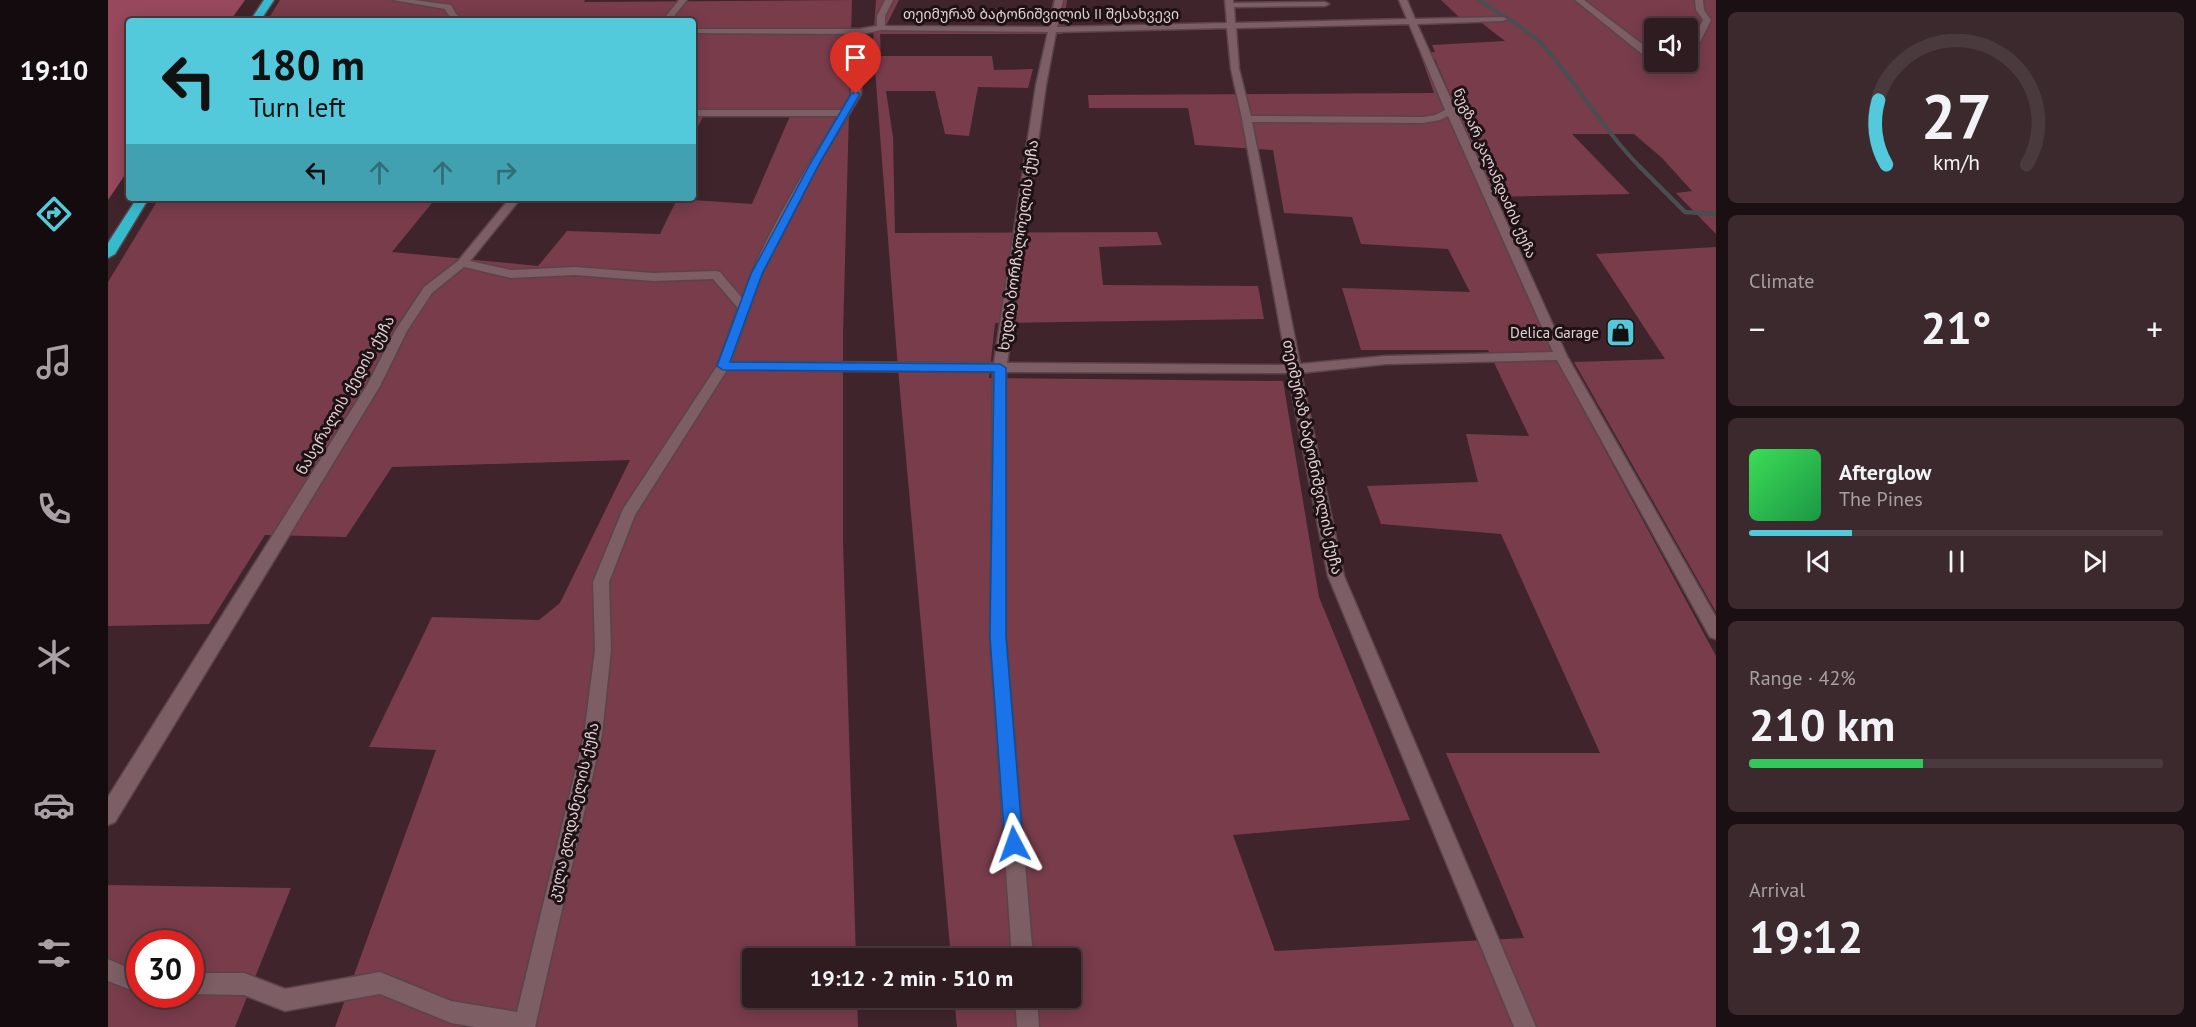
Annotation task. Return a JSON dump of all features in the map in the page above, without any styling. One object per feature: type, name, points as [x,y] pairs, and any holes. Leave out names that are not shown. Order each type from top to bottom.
[{"type":"highway","points":[[257,18],[269,0]]},
{"type":"highway","points":[[108,254],[141,201]]},
{"type":"street","points":[[397,0],[448,7],[456,18]]},
{"type":"street","points":[[668,18],[683,0]]},
{"type":"street","name":"თეიმურაზ ბატონიშვილის II შესახვევი","points":[[889,0],[881,16],[881,28],[1053,30],[1503,19]]},
{"type":"street","name":"ხუდია ბორჩალოელის ქუჩა","points":[[1022,948],[998,637],[1000,368],[1041,85],[1059,0]]},
{"type":"street","name":"ნუგზარ კალანდაძის ქუჩა","points":[[1403,0],[1450,111],[1561,357],[1716,632]]},
{"type":"street","points":[[1580,0],[1644,51]]},
{"type":"street","points":[[1698,38],[1707,20],[1700,9],[1699,0]]},
{"type":"street","points":[[1229,2],[1325,4]]},
{"type":"street","name":"თეიმურაზ ბატონიშვილის ქუჩა","points":[[1229,2],[1234,69],[1247,119],[1336,576],[1525,1027]]},
{"type":"street","points":[[696,31],[860,32],[881,28]]},
{"type":"street","name":"კულა გლდანელის ქუჩა","points":[[524,1026],[593,735],[603,650],[601,582],[628,513],[723,366],[742,307],[762,264],[856,94],[860,32]]},
{"type":"street","points":[[1247,119],[1423,120],[1437,118],[1450,111]]},
{"type":"street","points":[[696,113],[845,113]]},
{"type":"street","name":"ნასერალის ქედის ქუჩა","points":[[108,815],[373,386],[401,331],[428,290],[462,263],[514,201]]},
{"type":"street","points":[[462,263],[511,274],[575,271],[653,277],[716,275],[742,307]]},
{"type":"street","points":[[723,366],[1294,369],[1386,360],[1561,357]]},
{"type":"street","points":[[108,970],[126,978]]},
{"type":"street","points":[[204,984],[244,984],[285,1000],[380,982],[451,1012],[524,1026]]},
{"type":"street","points":[[1027,1008],[1028,1027]]},
{"type":"shaded area","points":[[108,0],[245,0],[232,18],[126,18],[126,173],[108,200]]},
{"type":"shaded area","points":[[280,0],[585,0],[584,2],[852,0],[843,335],[843,542],[856,948],[742,948],[742,1008],[857,1008],[858,1027],[335,1027],[436,750],[369,747],[432,617],[539,620],[560,603],[630,460],[392,467],[346,537],[265,535],[209,624],[108,626],[108,282],[157,201],[434,201],[392,252],[538,266],[567,231],[660,234],[676,201],[752,204],[790,116],[704,115],[696,130],[696,18],[269,18]]},
{"type":"shaded area","points":[[876,0],[899,0],[886,26],[1048,27],[1053,0],[1067,0],[1062,34],[880,34],[881,56],[992,56],[994,70],[1033,69],[1028,88],[978,87],[969,136],[945,134],[935,91],[886,91],[893,137],[895,233],[1157,232],[1162,245],[1099,247],[1103,285],[1258,286],[1264,319],[995,323],[989,378],[1283,381],[1319,597],[1410,820],[1233,835],[1275,951],[1524,938],[1446,753],[1600,753],[1501,534],[1381,524],[1367,486],[1478,482],[1466,434],[1529,436],[1488,350],[1361,350],[1342,288],[1470,292],[1448,249],[1361,244],[1352,217],[1284,213],[1273,150],[1195,145],[1188,108],[1089,108],[1088,95],[1434,93],[1420,53],[1435,52],[1432,45],[1505,41],[1474,17],[1459,17],[1441,0],[1716,0],[1716,234],[1676,193],[1692,191],[1662,158],[1634,134],[1572,134],[1630,194],[1494,197],[1435,59],[1425,58],[1564,374],[1716,656],[1716,1027],[957,1027],[955,1008],[1081,1008],[1081,948],[950,948],[898,369],[873,43]]},
{"type":"shaded area","points":[[1716,247],[1716,612],[1574,362],[1665,359],[1596,254]]},
{"type":"shaded area","points":[[108,885],[291,888],[235,1027],[108,1027]]},
{"type":"waterway","points":[[1479,0],[1542,44],[1628,155],[1685,212],[1716,214]]},
{"type":"place","name":"Delica Garage","points":[[1620,332]]},
{"type":"route","points":[[856,94],[814,164],[756,274],[742,307],[723,366],[1000,368],[998,637],[1014,844]]}]
